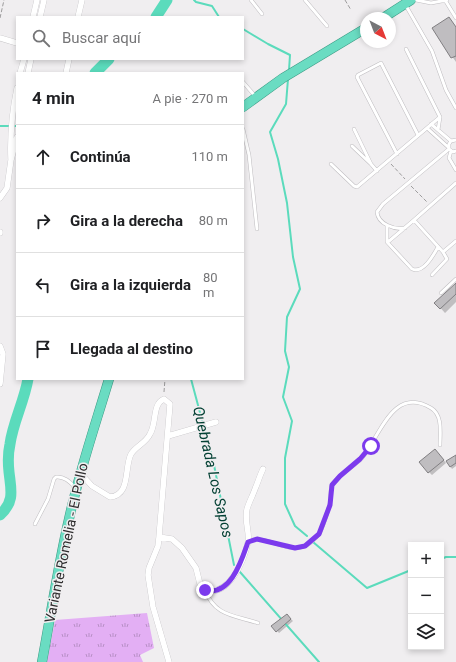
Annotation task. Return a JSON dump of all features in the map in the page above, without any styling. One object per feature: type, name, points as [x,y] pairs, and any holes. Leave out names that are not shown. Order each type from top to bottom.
[{"type":"highway","points":[[392,12],[408,2]]},
{"type":"highway","points":[[244,107],[283,78],[360,32]]},
{"type":"highway","name":"Variante Romelia - El Pollo","points":[[42,662],[60,562],[76,489],[109,380]]},
{"type":"street","points":[[33,16],[37,0]]},
{"type":"street","points":[[40,16],[44,0]]},
{"type":"street","points":[[78,16],[82,0]]},
{"type":"street","points":[[0,38],[16,43]]},
{"type":"street","points":[[20,72],[24,60]]},
{"type":"street","points":[[28,72],[31,60]]},
{"type":"street","points":[[66,72],[69,60]]},
{"type":"street","points":[[11,160],[11,130],[16,96]]},
{"type":"street","points":[[0,198],[7,188],[11,160],[16,141]]},
{"type":"street","points":[[0,346],[3,354],[0,384]]},
{"type":"street","points":[[81,474],[92,486],[110,497],[116,497],[120,494],[125,481],[129,460],[135,449],[150,435],[156,419],[159,401],[164,399],[170,404],[158,546],[149,568],[148,575],[153,608],[169,662]]},
{"type":"street","points":[[168,436],[216,422]]},
{"type":"street","points":[[159,536],[172,539],[182,548],[196,568],[200,584],[205,590],[217,590],[227,584],[233,578],[241,563],[248,542],[248,530],[246,527],[247,508],[263,469]]},
{"type":"lane","points":[[251,0],[262,14]]},
{"type":"lane","points":[[305,0],[327,26]]},
{"type":"lane","points":[[416,0],[446,0],[456,18]]},
{"type":"lane","points":[[408,2],[410,11],[432,50],[446,90],[456,108]]},
{"type":"lane","points":[[406,49],[440,117],[438,130]]},
{"type":"lane","points":[[397,154],[357,78],[358,75],[381,63],[418,135]]},
{"type":"lane","points":[[244,83],[256,97]]},
{"type":"lane","points":[[331,164],[354,186],[357,187],[440,117]]},
{"type":"lane","points":[[405,228],[396,229],[387,225],[377,215],[379,208],[449,149],[454,140],[431,124]]},
{"type":"lane","points":[[427,128],[449,149],[456,151]]},
{"type":"lane","points":[[354,129],[371,164]]},
{"type":"lane","points":[[244,133],[249,155],[257,228]]},
{"type":"lane","points":[[352,146],[377,171]]},
{"type":"lane","points":[[449,149],[450,158],[456,170]]},
{"type":"lane","points":[[454,165],[456,160]]},
{"type":"lane","points":[[387,242],[456,183]]},
{"type":"lane","points":[[414,220],[443,252],[447,259],[432,275]]},
{"type":"lane","points":[[387,225],[387,242],[412,270],[420,270],[438,247]]},
{"type":"lane","points":[[443,252],[456,241]]},
{"type":"lane","points":[[441,293],[456,279]]},
{"type":"lane","points":[[248,542],[257,539],[295,548],[305,546],[319,534],[330,505],[332,485],[360,459],[371,446],[386,420],[397,408],[408,403],[421,404],[433,409],[439,418],[440,445]]},
{"type":"lane","points":[[35,524],[48,499],[56,477],[60,476],[76,489]]},
{"type":"lane","points":[[205,590],[211,603],[218,610],[258,623]]},
{"type":"path","points":[[0,18],[4,0]]},
{"type":"path","points":[[345,0],[351,10]]},
{"type":"path","points":[[164,399],[165,380]]},
{"type":"green space","points":[[147,613],[154,648],[140,655],[143,662],[47,662],[55,620]]},
{"type":"building","points":[[449,17],[456,27],[456,56],[451,58],[432,28]]},
{"type":"building","points":[[456,283],[456,294],[440,309],[434,303]]},
{"type":"building","points":[[435,449],[444,460],[428,473],[419,462]]},
{"type":"building","points":[[456,455],[456,463],[450,467],[446,461]]},
{"type":"building","points":[[287,614],[291,619],[276,632],[271,626]]},
{"type":"waterway","points":[[157,16],[167,0]]},
{"type":"waterway","points":[[194,0],[196,2],[212,6],[218,16]]},
{"type":"waterway","points":[[244,30],[290,55],[289,70]]},
{"type":"waterway","points":[[96,72],[108,60]]},
{"type":"waterway","points":[[288,79],[286,104],[270,132],[278,159],[287,203],[293,257],[300,289],[287,317],[285,351],[289,367],[283,397],[292,421],[285,458],[285,504],[295,526],[307,536]]},
{"type":"waterway","points":[[0,126],[16,126]]},
{"type":"waterway","points":[[0,515],[5,510],[10,500],[11,490],[8,462],[9,447],[28,380]]},
{"type":"waterway","name":"Quebrada Los Sapos","points":[[191,380],[214,465],[234,565]]},
{"type":"waterway","points":[[313,542],[367,588],[408,571]]},
{"type":"waterway","points":[[444,558],[456,557]]},
{"type":"waterway","name":"Quebrada Los Sapos","points":[[240,572],[319,662]]},
{"type":"route","points":[[205,590],[213,591],[222,588],[233,578],[241,563],[248,542],[253,539],[295,548],[305,546],[319,534],[330,505],[332,485],[360,459],[371,446]]}]
